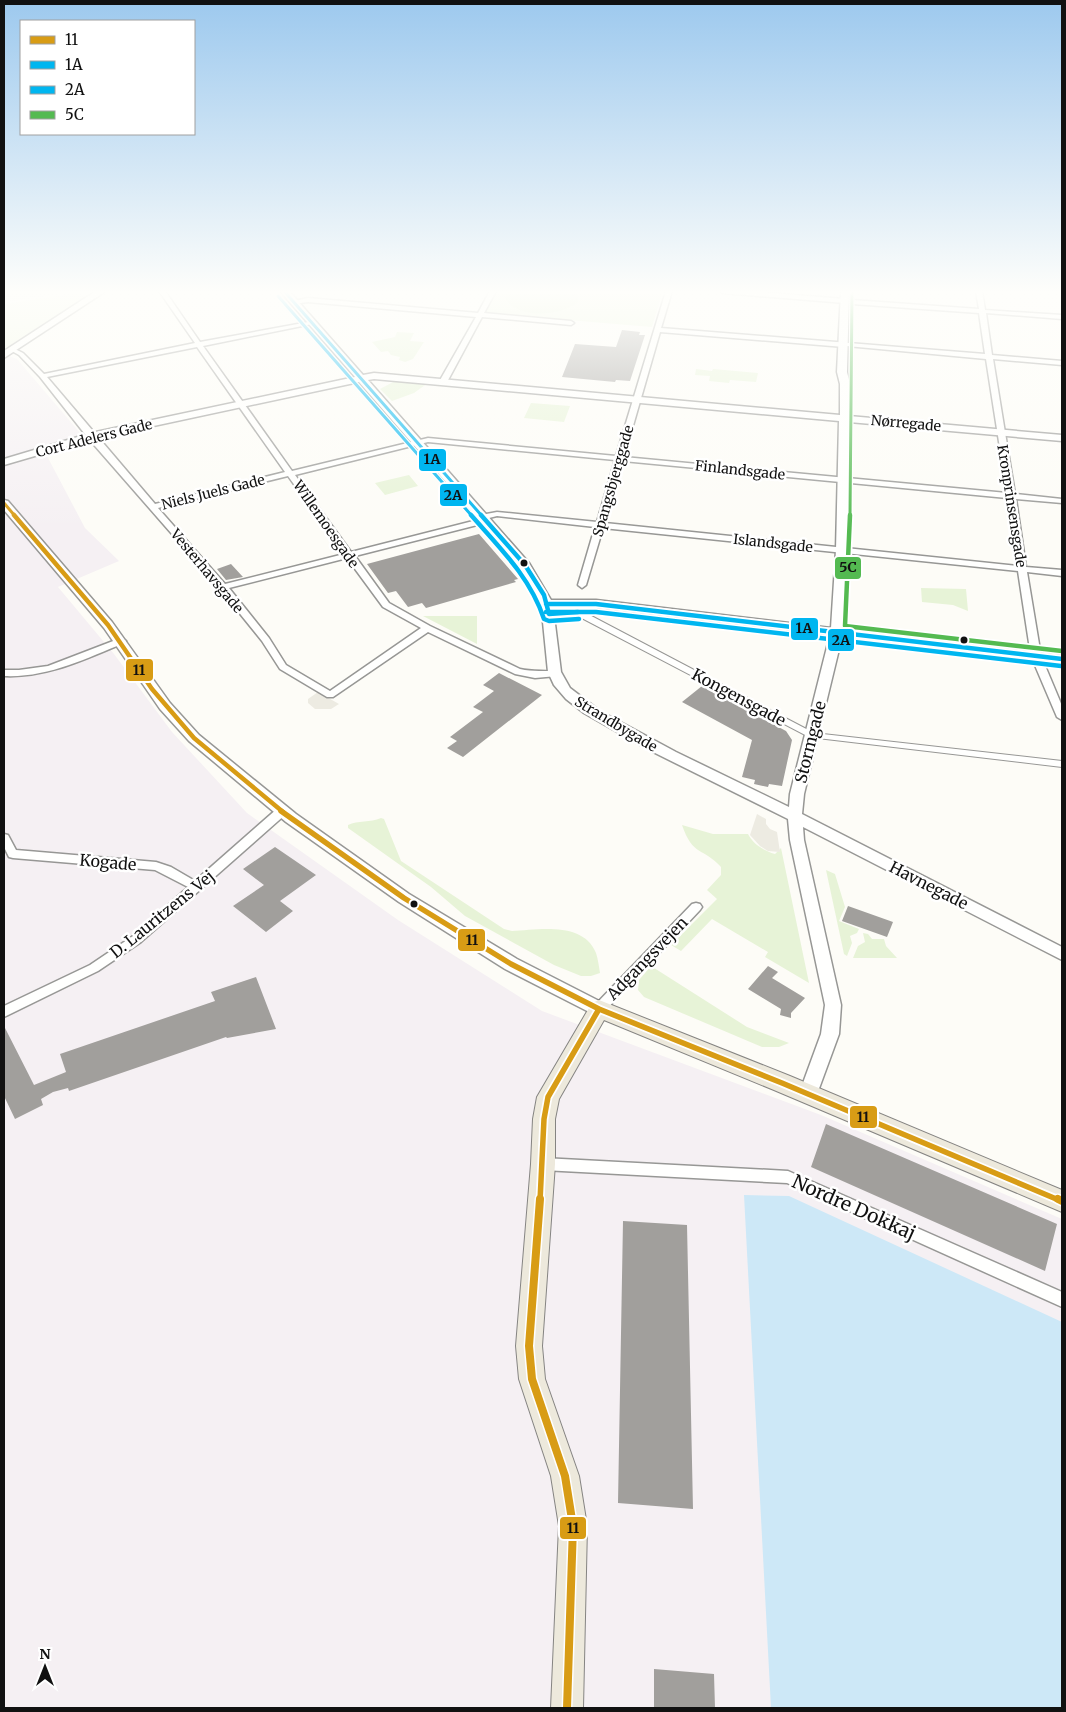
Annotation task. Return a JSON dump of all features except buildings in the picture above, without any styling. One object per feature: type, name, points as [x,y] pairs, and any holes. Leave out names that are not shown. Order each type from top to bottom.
[{"type":"main road","name":"Adgangsvejen","points":[[599,1009],[808,1094]]},
{"type":"main road","points":[[567,1708],[573,1526],[565,1476],[532,1379],[529,1346],[543,1164],[544,1119],[548,1098],[599,1009]]},
{"type":"main road","points":[[808,1094],[1062,1202]]},
{"type":"street","name":"Vesterhavsgade","points":[[37,371],[222,587],[266,640],[283,666],[330,695],[427,628]]},
{"type":"street","points":[[42,376],[68,371]]},
{"type":"street","name":"Willemoesgade","points":[[217,371],[386,605],[427,628],[518,672],[535,676],[554,674]]},
{"type":"street","name":"Strandbygade","points":[[356,371],[525,565],[544,595],[548,609],[551,662],[554,674],[564,690],[573,699],[595,714],[670,756],[795,816]]},
{"type":"street","points":[[443,382],[449,371]]},
{"type":"street","name":"Spangsbjerggade","points":[[582,585],[646,371]]},
{"type":"street","name":"Stormgade","points":[[808,1094],[830,1034],[833,1005],[797,840],[795,816],[797,794],[837,633],[842,550],[845,384],[849,377],[849,371]]},
{"type":"street","name":"Kronprinsensgade","points":[[992,371],[1036,656],[1062,717]]},
{"type":"street","name":"Nørregade","points":[[362,378],[389,377],[1062,438]]},
{"type":"street","name":"Cort Adelers Gade","points":[[4,462],[91,436],[362,378]]},
{"type":"street","name":"Finlandsgade","points":[[417,441],[436,440],[1062,501]]},
{"type":"street","name":"Niels Juels Gade","points":[[154,507],[417,441]]},
{"type":"street","name":"Adgangsvejen","points":[[4,503],[121,641],[152,688],[194,738],[282,811],[452,930],[511,964],[599,1009],[696,907]]},
{"type":"street","name":"Islandsgade","points":[[222,587],[497,514],[1062,574]]},
{"type":"street","points":[[548,609],[596,604],[1062,659]]},
{"type":"street","points":[[548,609],[577,612],[641,610]]},
{"type":"street","name":"Kongensgade","points":[[577,612],[812,735],[1062,764]]},
{"type":"street","points":[[4,673],[20,675],[55,667],[121,641]]},
{"type":"street","name":"D. Lauritzens Vej","points":[[4,1012],[94,968],[137,939],[282,811]]},
{"type":"street","name":"Havnegade","points":[[795,816],[1062,954]]},
{"type":"street","points":[[4,838],[9,856]]},
{"type":"street","name":"Kogade","points":[[9,856],[156,866],[197,887]]},
{"type":"street","name":"Nordre Dokkaj","points":[[543,1164],[788,1177],[1062,1300]]},
{"type":"shaded area","points":[[4,371],[27,371],[81,434],[47,456],[85,528],[119,561],[58,587],[114,654],[172,732],[247,813],[398,920],[542,1011],[821,1115],[1062,1219],[1062,1708],[4,1708]]},
{"type":"shaded area","points":[[318,692],[339,704],[331,709],[315,709],[308,703],[308,699]]},
{"type":"shaded area","points":[[757,814],[766,819],[766,824],[770,829],[777,832],[780,852],[768,851],[760,846],[750,835]]},
{"type":"green space","points":[[696,371],[758,373],[756,382],[730,380],[729,383],[709,381],[710,376],[695,375]]},
{"type":"green space","points":[[395,381],[428,383],[414,393],[392,401],[380,389]]},
{"type":"green space","points":[[531,403],[570,406],[564,422],[524,418]]},
{"type":"green space","points":[[409,475],[418,486],[385,495],[375,483]]},
{"type":"green space","points":[[921,588],[966,589],[968,611],[953,605],[922,602]]},
{"type":"green space","points":[[423,616],[477,616],[477,644]]},
{"type":"green space","points":[[384,819],[401,861],[504,929],[512,931],[559,930],[581,936],[590,943],[596,953],[600,973],[591,976],[581,976],[554,965],[465,916],[431,887],[348,828],[348,825],[352,823]]},
{"type":"green space","points":[[682,825],[713,834],[748,834],[759,847],[775,854],[781,848],[809,983],[765,957],[768,952],[712,919],[681,951],[671,945],[717,899],[707,890],[721,875],[721,867],[694,847]]},
{"type":"green space","points":[[826,870],[835,874],[845,907],[839,921],[859,929],[857,933],[850,936],[852,943],[847,956],[844,954]]},
{"type":"green space","points":[[863,933],[868,934],[872,939],[884,939],[886,946],[897,958],[853,958],[858,946],[865,942]]},
{"type":"green space","points":[[651,966],[747,1027],[789,1043],[779,1047],[762,1047],[644,997],[638,990],[639,980]]},
{"type":"water","points":[[744,1195],[789,1196],[1062,1322],[1062,1708],[771,1708]]},
{"type":"transit line","name":"2A","points":[[344,371],[519,570],[537,598],[544,619],[549,621],[579,619]]},
{"type":"transit line","name":"1A","points":[[354,371],[525,565],[544,595],[549,614],[578,612]]},
{"type":"transit line","name":"5C","points":[[850,371],[852,384],[849,550],[845,626],[1062,651]]},
{"type":"transit line","name":"11","points":[[4,503],[108,625],[152,689],[194,738],[282,811],[404,898],[511,964],[599,1009],[782,1083],[1062,1201]]},
{"type":"transit line","name":"1A","points":[[546,604],[596,604],[1062,659]]},
{"type":"transit line","name":"2A","points":[[546,612],[596,612],[1061,666]]},
{"type":"transit line","name":"11","points":[[567,1708],[573,1526],[565,1476],[532,1379],[529,1346],[543,1164],[544,1119],[548,1097],[599,1009]]}]
